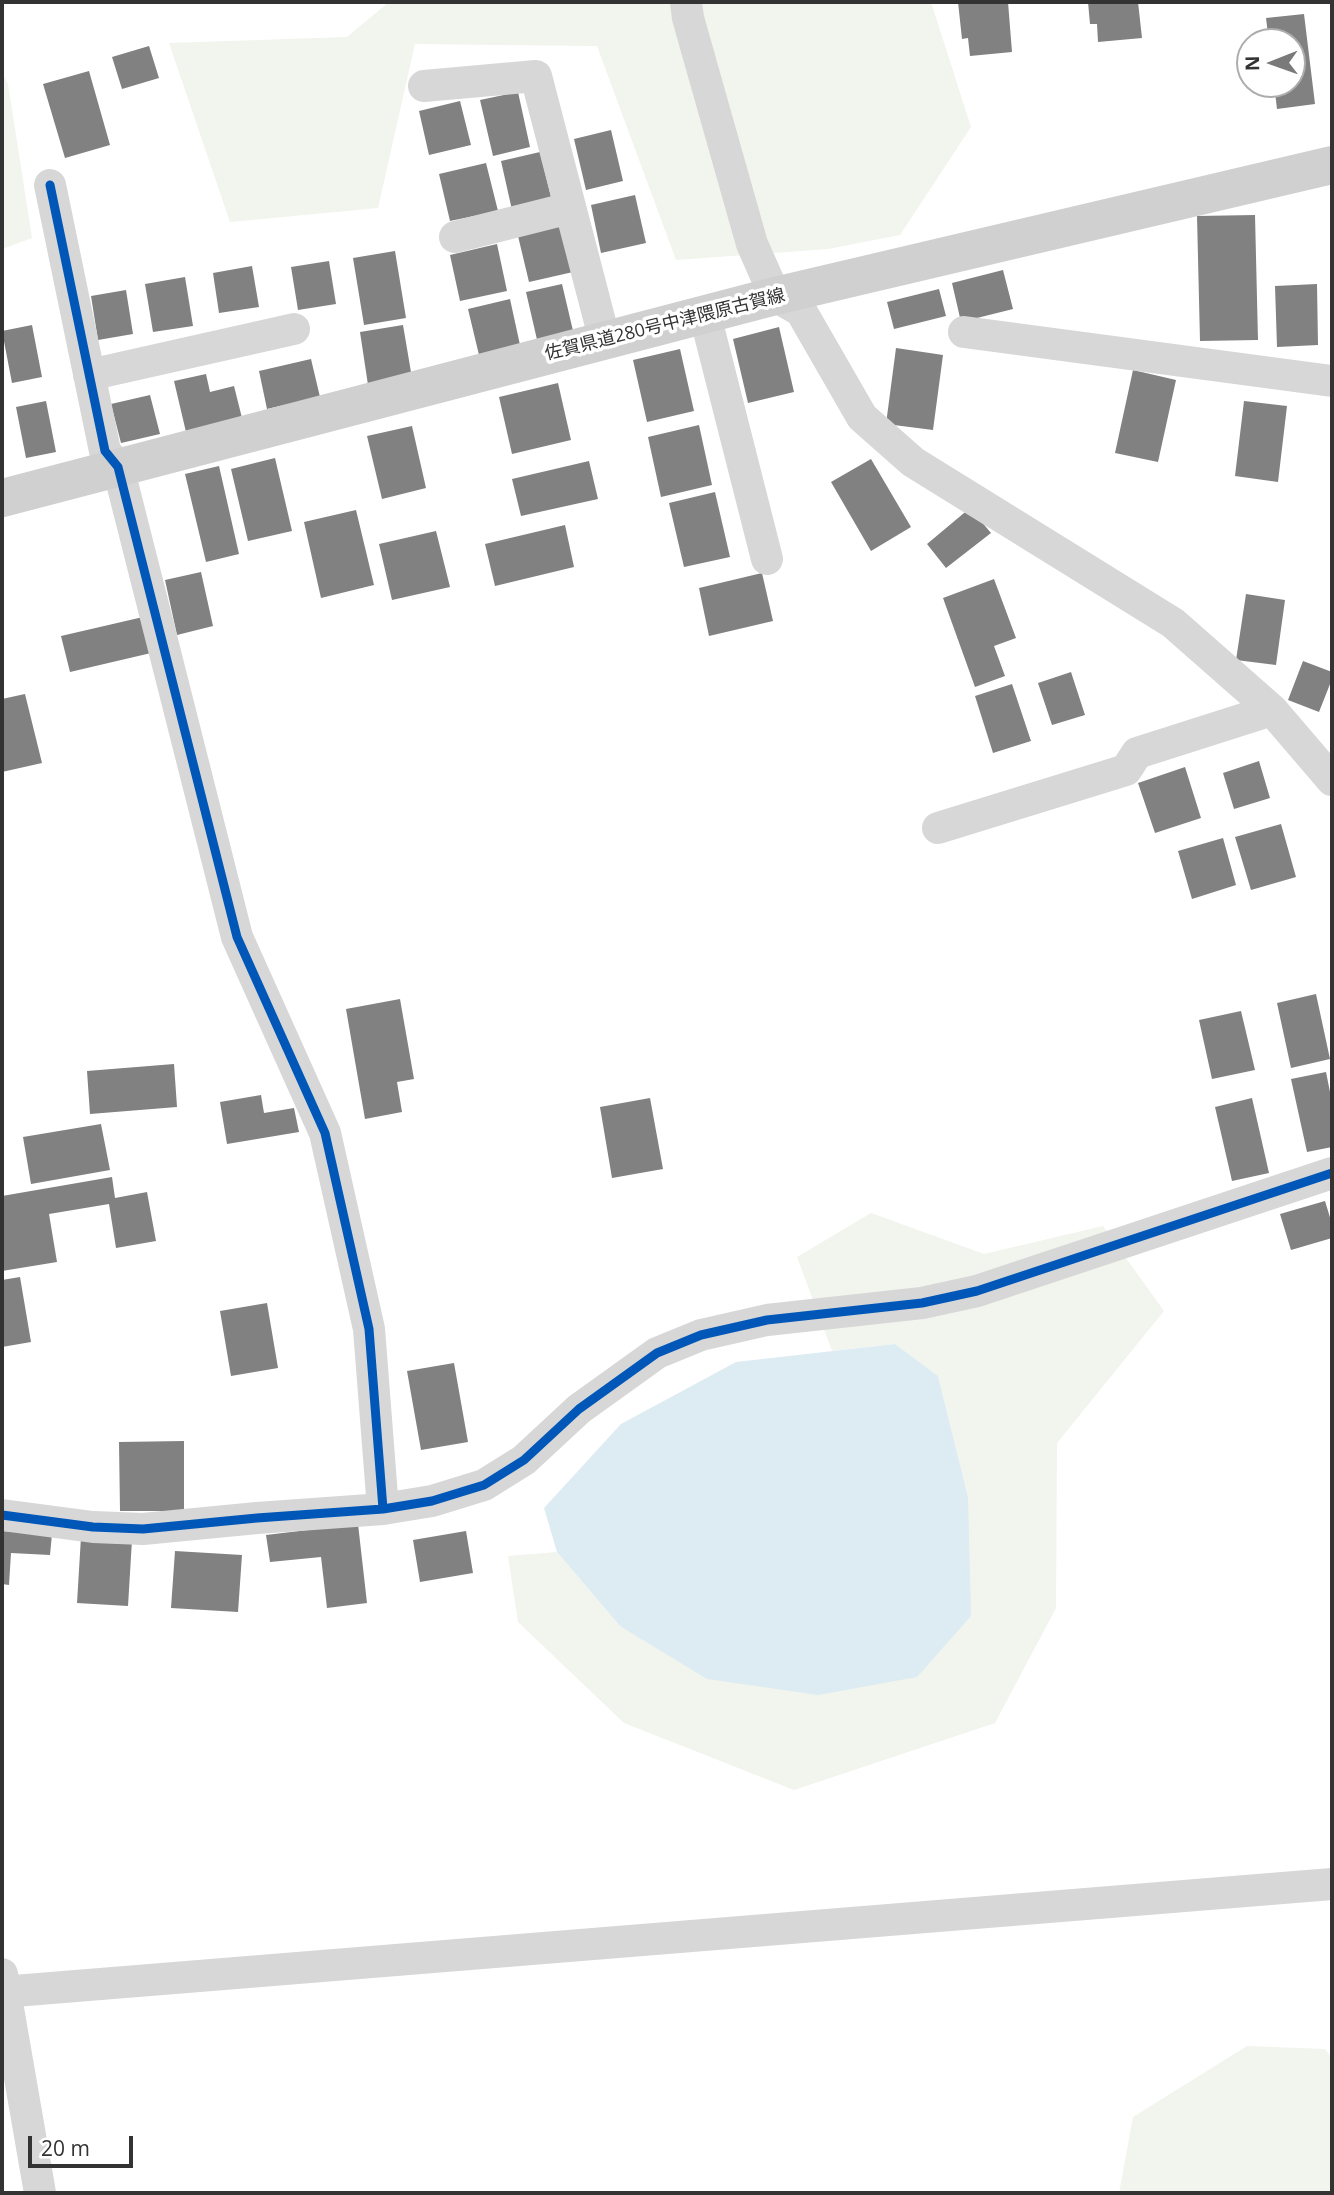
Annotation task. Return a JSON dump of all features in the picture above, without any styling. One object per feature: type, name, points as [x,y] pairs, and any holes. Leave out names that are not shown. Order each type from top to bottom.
[{"type":"main road","name":"佐賀県道280号中津隈原古賀線","points":[[2,498],[775,296],[1332,165]]},
{"type":"street","points":[[686,2],[688,18],[752,244],[775,296],[801,312],[862,417],[913,462],[1173,623],[1272,710],[1332,780]]},
{"type":"street","points":[[424,86],[536,76],[605,341]]},
{"type":"street","points":[[50,185],[105,451],[118,467],[237,937],[326,1133],[369,1329],[383,1509]]},
{"type":"street","points":[[455,237],[570,208]]},
{"type":"street","points":[[705,315],[767,559]]},
{"type":"street","points":[[89,375],[294,329]]},
{"type":"street","points":[[964,332],[1332,381]]},
{"type":"street","points":[[938,828],[1126,770],[1137,753],[1272,710]]},
{"type":"street","points":[[2,1516],[143,1530],[383,1509],[432,1501],[484,1485],[524,1460],[579,1409],[657,1353],[701,1335],[766,1320],[922,1303],[977,1291],[1332,1173]]},
{"type":"street","points":[[40,2193],[3,1985],[1332,1884]]},
{"type":"shaded area","points":[[389,2],[931,2],[971,127],[900,235],[828,249],[676,260],[597,46],[415,44],[378,208],[230,222],[169,43],[347,37]]},
{"type":"shaded area","points":[[2,73],[8,84],[32,238],[2,249]]},
{"type":"shaded area","points":[[871,1213],[984,1254],[1103,1226],[1164,1311],[1057,1443],[1056,1608],[995,1723],[794,1790],[624,1723],[518,1622],[508,1556],[557,1552],[620,1626],[968,1497],[938,1376],[895,1344],[832,1351],[797,1257]]},
{"type":"shaded area","points":[[895,1344],[938,1376],[968,1497],[971,1616],[917,1677],[818,1695],[707,1679],[620,1626],[557,1552],[544,1508],[621,1424],[736,1362]]},
{"type":"shaded area","points":[[1247,2046],[1325,2049],[1332,2058],[1332,2193],[1119,2193],[1133,2117]]},
{"type":"building","points":[[958,2],[1008,2],[1012,52],[970,56],[968,38],[962,39]]},
{"type":"building","points":[[1088,2],[1138,2],[1142,38],[1098,42],[1097,24],[1090,24]]},
{"type":"building","points":[[1304,14],[1306,28],[1267,28],[1266,18]]},
{"type":"building","points":[[1306,30],[1315,104],[1277,109],[1276,98],[1306,98]]},
{"type":"building","points":[[149,46],[159,78],[122,89],[112,57]]},
{"type":"building","points":[[89,71],[110,145],[65,158],[43,84]]},
{"type":"building","points":[[518,92],[530,147],[493,156],[480,100]]},
{"type":"building","points":[[460,101],[471,145],[429,155],[419,111]]},
{"type":"building","points":[[611,130],[623,181],[586,190],[574,139]]},
{"type":"building","points":[[540,152],[552,201],[512,210],[501,161]]},
{"type":"building","points":[[486,163],[498,211],[450,221],[439,174]]},
{"type":"building","points":[[635,195],[646,243],[601,253],[591,205]]},
{"type":"building","points":[[1255,215],[1258,340],[1200,341],[1197,216]]},
{"type":"building","points":[[562,226],[573,272],[529,282],[518,236]]},
{"type":"building","points":[[497,244],[507,291],[460,301],[450,255]]},
{"type":"building","points":[[395,251],[406,318],[364,325],[353,258]]},
{"type":"building","points":[[329,261],[336,304],[298,310],[291,267]]},
{"type":"building","points":[[252,266],[259,307],[219,313],[213,273]]},
{"type":"building","points":[[1003,270],[1013,309],[961,322],[952,283]]},
{"type":"building","points":[[185,277],[193,326],[153,332],[145,284]]},
{"type":"building","points":[[562,284],[574,335],[538,344],[526,292]]},
{"type":"building","points":[[1317,284],[1318,345],[1277,347],[1275,286]]},
{"type":"building","points":[[939,289],[946,316],[894,329],[887,302]]},
{"type":"building","points":[[126,290],[133,334],[98,340],[91,296]]},
{"type":"building","points":[[510,299],[520,345],[479,355],[468,309]]},
{"type":"building","points":[[32,325],[42,377],[12,383],[2,331]]},
{"type":"building","points":[[403,325],[412,378],[368,385],[360,332]]},
{"type":"building","points":[[779,327],[794,392],[748,403],[733,339]]},
{"type":"building","points":[[896,348],[943,355],[933,430],[886,424]]},
{"type":"building","points":[[680,349],[694,411],[647,422],[633,360]]},
{"type":"building","points":[[311,359],[320,397],[267,409],[259,371]]},
{"type":"building","points":[[1133,370],[1176,380],[1158,462],[1115,453]]},
{"type":"building","points":[[206,374],[210,392],[234,386],[242,418],[186,432],[174,381]]},
{"type":"building","points":[[558,383],[571,440],[512,454],[499,397]]},
{"type":"building","points":[[150,395],[160,434],[121,443],[111,404]]},
{"type":"building","points":[[46,401],[56,452],[26,458],[16,407]]},
{"type":"building","points":[[1244,401],[1287,406],[1278,482],[1235,476]]},
{"type":"building","points":[[699,425],[712,485],[661,497],[648,437]]},
{"type":"building","points":[[412,426],[426,488],[382,499],[367,436]]},
{"type":"building","points":[[275,458],[292,531],[248,541],[231,469]]},
{"type":"building","points":[[871,459],[911,527],[871,551],[831,482]]},
{"type":"building","points":[[589,461],[598,499],[521,516],[512,479]]},
{"type":"building","points":[[219,466],[239,554],[206,562],[185,474]]},
{"type":"building","points":[[715,492],[730,557],[684,567],[669,503]]},
{"type":"building","points":[[970,508],[991,533],[946,568],[927,544]]},
{"type":"building","points":[[356,510],[374,585],[321,598],[304,522]]},
{"type":"building","points":[[565,525],[574,567],[495,586],[485,544]]},
{"type":"building","points":[[436,531],[450,587],[392,600],[379,544]]},
{"type":"building","points":[[201,572],[213,626],[177,635],[165,580]]},
{"type":"building","points":[[762,573],[773,621],[709,636],[699,588]]},
{"type":"building","points":[[994,579],[1016,638],[994,646],[1005,676],[975,687],[943,598]]},
{"type":"building","points":[[1246,594],[1285,600],[1276,665],[1236,660]]},
{"type":"building","points":[[143,617],[151,653],[70,672],[61,636]]},
{"type":"building","points":[[1303,661],[1332,672],[1332,679],[1319,712],[1288,700]]},
{"type":"building","points":[[1071,672],[1085,715],[1052,725],[1038,683]]},
{"type":"building","points":[[1012,684],[1031,741],[993,753],[975,696]]},
{"type":"building","points":[[25,694],[42,763],[2,772],[2,699]]},
{"type":"building","points":[[1259,761],[1270,798],[1234,809],[1223,773]]},
{"type":"building","points":[[1185,767],[1201,818],[1155,833],[1138,783]]},
{"type":"building","points":[[1281,824],[1296,877],[1251,890],[1235,837]]},
{"type":"building","points":[[1223,838],[1236,885],[1192,899],[1178,851]]},
{"type":"building","points":[[1316,994],[1330,1059],[1291,1068],[1277,1003]]},
{"type":"building","points":[[400,999],[414,1079],[397,1082],[402,1112],[365,1119],[346,1009]]},
{"type":"building","points":[[1241,1011],[1255,1070],[1212,1079],[1199,1020]]},
{"type":"building","points":[[174,1064],[177,1107],[90,1114],[87,1071]]},
{"type":"building","points":[[1326,1072],[1332,1102],[1332,1147],[1307,1152],[1291,1079]]},
{"type":"building","points":[[261,1095],[264,1113],[294,1108],[299,1132],[227,1144],[220,1102]]},
{"type":"building","points":[[650,1098],[663,1169],[612,1178],[600,1107]]},
{"type":"building","points":[[1252,1098],[1269,1173],[1232,1181],[1215,1107]]},
{"type":"building","points":[[101,1124],[110,1170],[31,1184],[23,1137]]},
{"type":"building","points":[[112,1177],[115,1198],[147,1192],[156,1241],[116,1248],[109,1204],[49,1214],[57,1262],[2,1271],[2,1196]]},
{"type":"building","points":[[1325,1201],[1332,1224],[1332,1238],[1291,1250],[1280,1214]]},
{"type":"building","points":[[20,1277],[31,1342],[2,1347],[2,1280]]},
{"type":"building","points":[[267,1303],[278,1368],[231,1376],[220,1311]]},
{"type":"building","points":[[454,1363],[468,1442],[421,1450],[407,1371]]},
{"type":"building","points":[[184,1441],[184,1511],[120,1511],[119,1442]]},
{"type":"building","points":[[358,1524],[367,1603],[327,1608],[321,1557],[270,1562],[266,1535]]},
{"type":"building","points":[[2,1531],[52,1534],[50,1555],[11,1553],[9,1585],[2,1584]]},
{"type":"building","points":[[466,1531],[473,1573],[420,1582],[413,1540]]},
{"type":"building","points":[[81,1537],[132,1540],[128,1606],[77,1603]]},
{"type":"building","points":[[175,1551],[242,1555],[238,1612],[171,1608]]},
{"type":"cycle path","points":[[50,185],[105,451],[118,467],[237,937],[325,1133],[369,1329],[383,1509]]},
{"type":"cycle path","points":[[2,1515],[93,1527],[143,1529],[383,1509],[432,1501],[484,1485],[524,1460],[579,1409],[657,1353],[701,1335],[767,1320],[922,1303],[977,1291],[1332,1173]]}]
